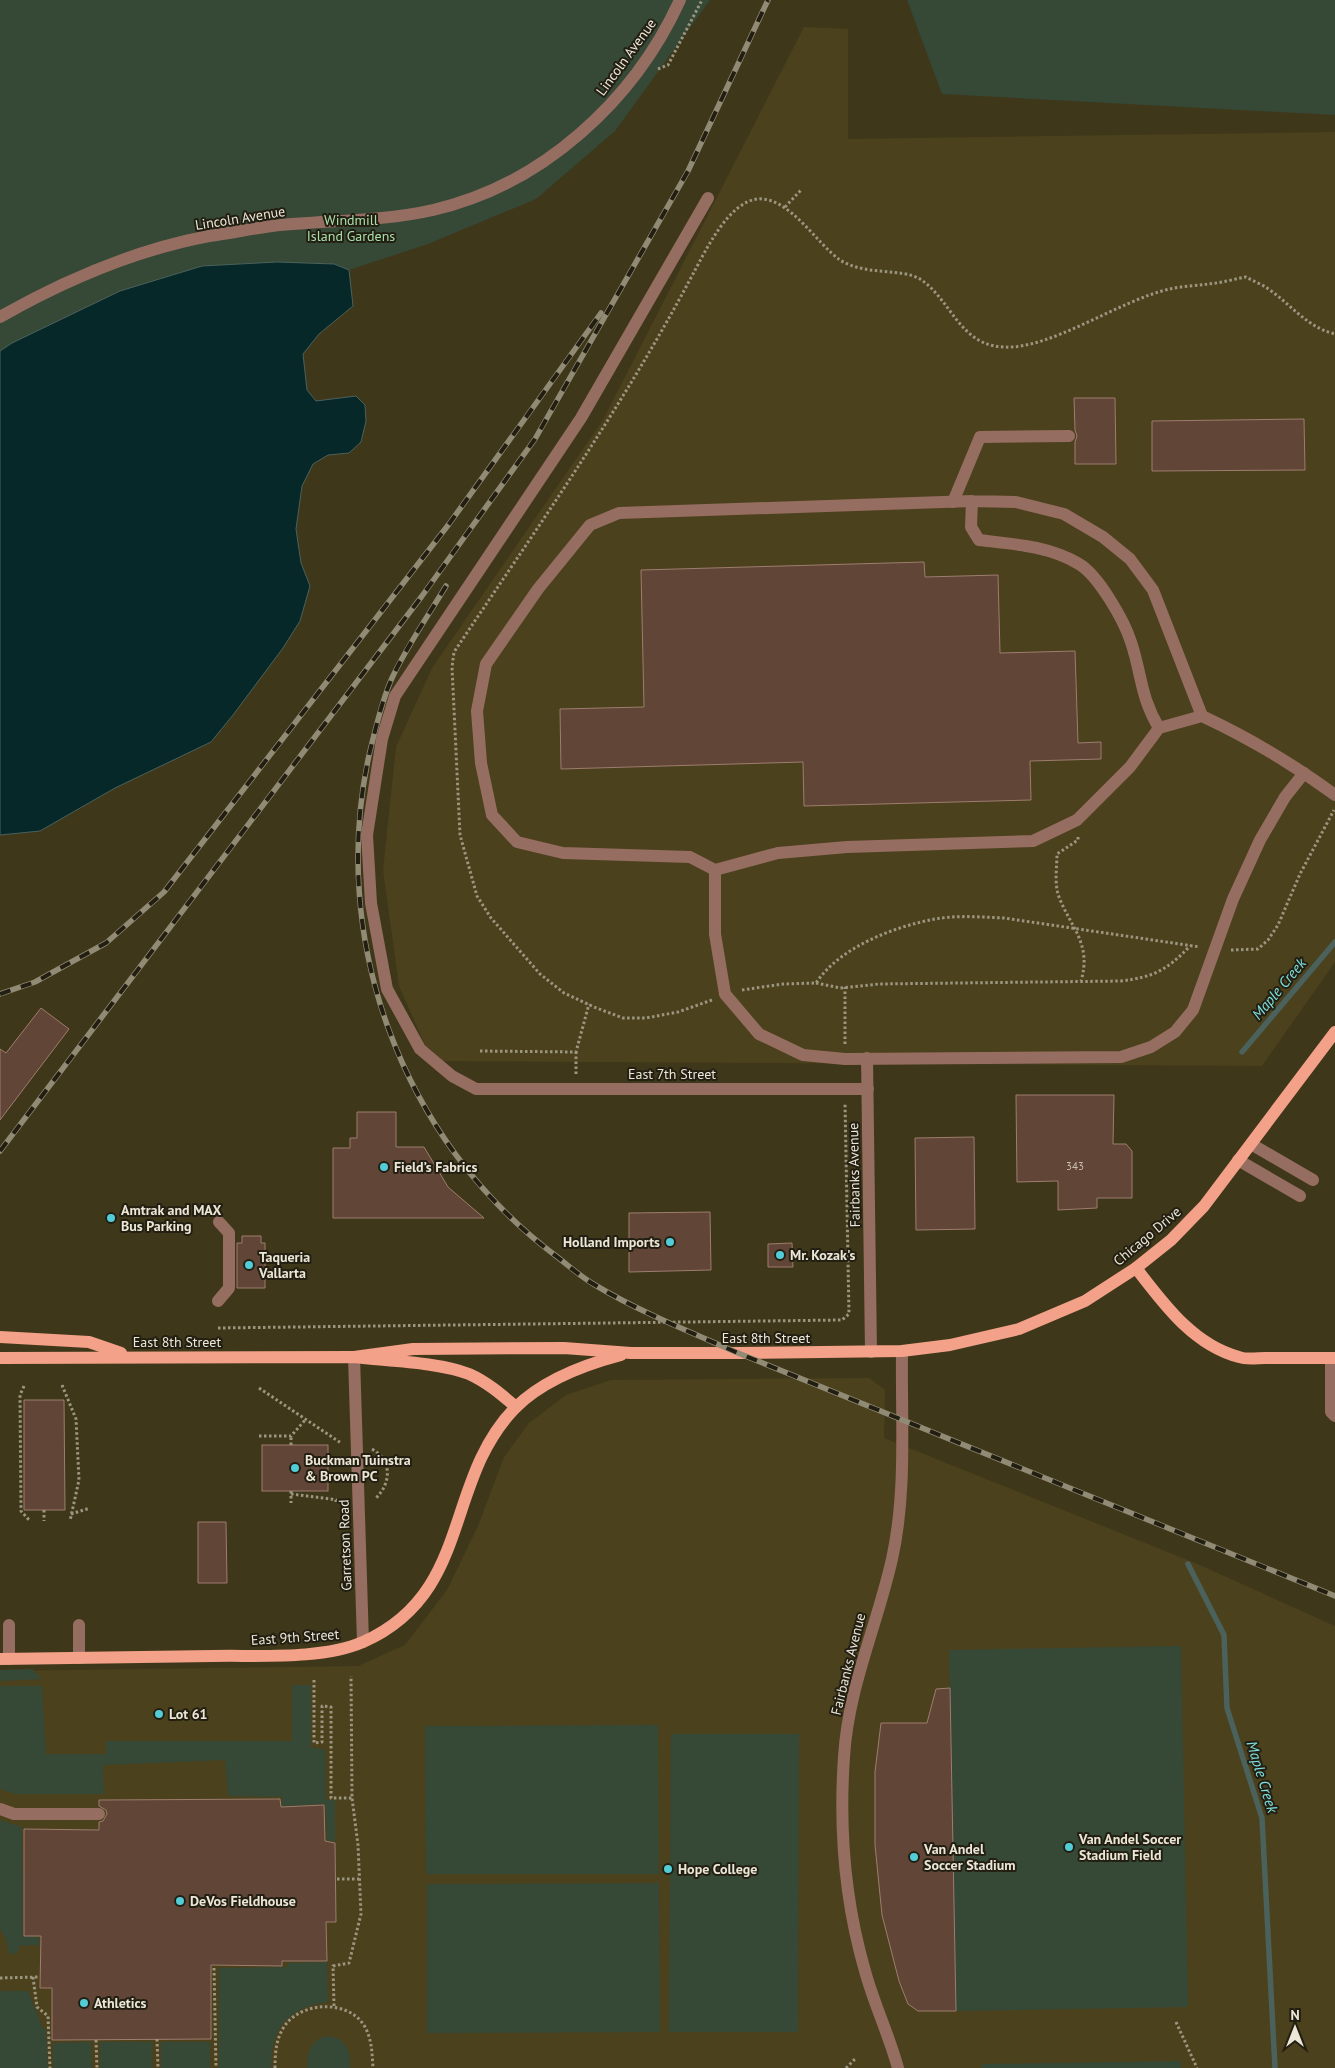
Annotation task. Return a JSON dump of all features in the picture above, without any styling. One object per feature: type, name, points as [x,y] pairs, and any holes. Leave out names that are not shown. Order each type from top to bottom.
[{"type":"main road","name":"Chicago Drive","points":[[902,1351],[950,1345],[1019,1329],[1086,1301],[1136,1268],[1171,1240],[1204,1206],[1335,1032]]},
{"type":"main road","points":[[1136,1268],[1162,1301],[1195,1335],[1217,1349],[1240,1358],[1333,1358]]},
{"type":"main road","points":[[0,1337],[88,1342],[130,1356]]},
{"type":"main road","name":"East 8th Street","points":[[354,1357],[412,1349],[564,1348],[631,1353],[902,1351]]},
{"type":"main road","name":"East 8th Street","points":[[0,1358],[130,1356],[354,1357],[408,1363],[468,1374],[495,1389],[516,1407],[556,1378],[601,1360],[631,1353]]},
{"type":"main road","name":"East 9th Street","points":[[5,1659],[322,1652],[344,1649],[363,1642],[386,1630],[406,1616],[428,1590],[450,1544],[484,1454],[516,1407]]},
{"type":"street","name":"Lincoln Avenue","points":[[0,317],[64,283],[152,250],[207,237],[272,226],[394,216],[464,202],[493,190],[533,170],[567,144],[608,107],[644,62],[672,18],[680,0]]},
{"type":"street","name":"East 7th Street","points":[[708,198],[581,418],[395,696],[382,739],[367,835],[371,903],[387,989],[420,1049],[452,1076],[476,1090],[868,1089]]},
{"type":"street","points":[[953,502],[980,437],[1069,436]]},
{"type":"street","points":[[972,501],[971,528],[979,540],[1032,546],[1080,564],[1112,600],[1131,641],[1147,708],[1159,728]]},
{"type":"street","points":[[1202,716],[1153,590],[1130,559],[1103,537],[1064,514],[1016,502],[972,501],[619,513],[590,525],[538,590],[486,664],[477,711],[481,763],[492,815],[517,842],[563,853],[690,857],[715,870],[778,853],[847,847],[1032,841],[1077,820],[1130,767],[1159,728],[1202,716],[1243,735],[1304,772],[1335,795]]},
{"type":"street","points":[[715,870],[715,934],[726,994],[758,1034],[803,1055],[845,1059],[1122,1057],[1151,1048],[1175,1032],[1194,1010],[1233,900],[1260,840],[1285,797],[1304,772]]},
{"type":"street","name":"Fairbanks Avenue","points":[[867,1058],[871,1352]]},
{"type":"street","points":[[1251,1144],[1313,1180]]},
{"type":"street","points":[[1238,1160],[1300,1196]]},
{"type":"street","points":[[218,1222],[229,1233],[229,1288],[218,1301]]},
{"type":"street","name":"Fairbanks Avenue","points":[[898,2068],[865,1972],[849,1904],[843,1809],[844,1758],[853,1694],[892,1559],[897,1521],[901,1477],[902,1351]]},
{"type":"street","name":"Garretson Road","points":[[354,1357],[363,1503],[363,1642]]},
{"type":"street","points":[[1333,1358],[1331,1412],[1335,1416]]},
{"type":"street","points":[[79,1624],[79,1658]]},
{"type":"street","points":[[5,1659],[9,1625]]},
{"type":"street","points":[[0,1808],[14,1814],[99,1814]]},
{"type":"path","points":[[654,68],[668,65],[702,0]]},
{"type":"path","points":[[785,207],[801,190]]},
{"type":"path","points":[[1190,946],[1161,972],[1144,978],[1081,981],[879,984],[845,987],[816,983],[775,985],[726,994],[678,1012],[646,1018],[622,1018],[564,993],[540,974],[491,918],[477,896],[460,835],[452,667],[454,652],[594,441],[641,365],[706,250],[726,219],[742,206],[757,199],[785,207],[840,259],[859,268],[917,277],[928,285],[954,319],[969,333],[988,345],[1005,347],[1030,344],[1063,332],[1116,307],[1170,289],[1246,277],[1268,289],[1303,319],[1324,332],[1335,334]]},
{"type":"path","points":[[816,983],[825,970],[846,954],[906,926],[936,918],[973,916],[1004,918],[1216,950],[1258,949],[1268,940],[1278,925],[1300,874],[1335,808]]},
{"type":"path","points":[[1077,820],[1078,840],[1058,854],[1057,878],[1058,895],[1076,928],[1085,958],[1085,968],[1081,981]]},
{"type":"path","points":[[845,987],[845,1059]]},
{"type":"path","points":[[576,1089],[576,1052],[589,1004]]},
{"type":"path","points":[[480,1051],[576,1052]]},
{"type":"path","points":[[218,1328],[842,1320],[849,1314],[845,1089]]},
{"type":"path","points":[[62,1385],[76,1418],[79,1480],[70,1521]]},
{"type":"path","points":[[24,1386],[20,1395],[21,1511],[30,1521]]},
{"type":"path","points":[[259,1388],[346,1446]]},
{"type":"path","points":[[291,1445],[291,1436],[306,1418]]},
{"type":"path","points":[[259,1436],[291,1436]]},
{"type":"path","points":[[363,1503],[376,1499],[382,1491],[389,1474],[382,1457],[367,1446]]},
{"type":"path","points":[[291,1504],[291,1492],[336,1500],[336,1503]]},
{"type":"path","points":[[71,1514],[90,1508]]},
{"type":"path","points":[[44,1510],[44,1521]]},
{"type":"path","points":[[334,2006],[333,1966],[349,1964],[361,1914],[352,1798],[351,1676]]},
{"type":"path","points":[[314,1680],[314,1743],[322,1742],[322,1706],[331,1707],[331,1798],[352,1798]]},
{"type":"path","points":[[337,1880],[359,1879]]},
{"type":"path","points":[[214,1968],[216,2068]]},
{"type":"path","points":[[33,1977],[37,2007],[48,2016],[50,2068]]},
{"type":"path","points":[[0,1978],[40,1977]]},
{"type":"path","points":[[275,2068],[277,2040],[286,2024],[299,2013],[334,2006],[351,2012],[364,2025],[371,2040],[373,2068]]},
{"type":"path","points":[[1176,2022],[1197,2068]]},
{"type":"path","points":[[157,2039],[158,2068]]},
{"type":"path","points":[[96,2040],[97,2068]]},
{"type":"path","points":[[846,2068],[855,2059]]},
{"type":"shaded area","points":[[804,27],[848,29],[848,139],[1335,132],[1335,962],[1262,1066],[432,1061],[399,986],[383,870],[396,747],[432,668],[603,420]]},
{"type":"shaded area","name":"Hope College","points":[[869,1378],[885,1390],[884,1438],[1200,1565],[1335,1626],[1335,2068],[0,2068],[0,1671],[358,1666],[405,1645],[447,1590],[478,1526],[504,1457],[529,1423],[566,1395],[611,1380]]},
{"type":"green space","name":"Windmill Island Gardens","points":[[0,0],[710,0],[615,131],[536,199],[428,244],[349,270],[334,264],[202,266],[12,343],[0,351]]},
{"type":"green space","points":[[907,0],[1335,0],[1335,115],[942,94]]},
{"type":"green space","name":"Van Andel Soccer Stadium Field","points":[[1181,1646],[1188,2007],[956,2011],[949,1650]]},
{"type":"green space","points":[[32,1669],[42,1679],[0,1681],[0,1670]]},
{"type":"green space","points":[[292,1685],[311,1685],[311,1748],[325,1749],[326,1800],[335,1800],[335,1842],[327,1840],[325,1804],[282,1806],[282,1797],[228,1796],[225,1760],[103,1765],[104,1794],[15,1794],[0,1789],[0,1686],[42,1686],[46,1754],[106,1754],[106,1741],[292,1741]]},
{"type":"green space","points":[[658,1725],[659,1874],[426,1874],[425,1726]]},
{"type":"green space","points":[[671,1734],[799,1734],[798,2032],[669,2032]]},
{"type":"green space","points":[[0,1820],[22,1827],[23,1936],[39,1937],[40,1945],[19,1946],[18,1953],[9,1954],[6,1939],[0,1929]]},
{"type":"green space","points":[[659,1883],[660,2032],[427,2033],[427,1884]]},
{"type":"green space","points":[[327,1962],[328,2002],[302,2009],[284,2022],[274,2041],[271,2068],[219,2068],[219,1968],[288,1967],[288,1963]]},
{"type":"green space","points":[[0,1991],[29,1991],[42,2028],[46,2029],[48,2068],[0,2068]]},
{"type":"green space","points":[[327,2036],[339,2039],[346,2046],[350,2068],[307,2068],[311,2047],[317,2040]]},
{"type":"green space","points":[[91,2042],[92,2068],[53,2068],[53,2043]]},
{"type":"green space","points":[[100,2042],[152,2042],[152,2068],[100,2068]]},
{"type":"green space","points":[[161,2042],[210,2042],[210,2068],[161,2068]]},
{"type":"green space","points":[[1181,2061],[1181,2068],[982,2068],[982,2064]]},
{"type":"water","points":[[277,262],[334,264],[349,270],[353,306],[319,334],[303,354],[307,390],[316,401],[356,396],[365,405],[366,421],[361,442],[349,453],[328,455],[313,464],[302,486],[296,529],[301,563],[310,586],[300,621],[283,648],[211,742],[115,788],[40,831],[0,835],[0,351],[12,343],[120,291],[202,266]]},
{"type":"building","points":[[1074,398],[1115,398],[1116,464],[1075,464],[1075,442],[1077,436],[1075,430]]},
{"type":"building","points":[[1304,419],[1305,470],[1152,471],[1152,421]]},
{"type":"building","points":[[924,562],[925,577],[998,575],[1000,653],[1075,651],[1078,743],[1101,742],[1101,759],[1030,761],[1031,800],[804,806],[803,762],[561,769],[560,709],[644,707],[641,570]]},
{"type":"building","points":[[41,1008],[69,1029],[0,1120],[0,1049],[6,1053]]},
{"type":"building","points":[[1016,1095],[1114,1095],[1113,1144],[1126,1144],[1132,1151],[1132,1198],[1097,1198],[1097,1208],[1058,1210],[1058,1181],[1017,1182]]},
{"type":"building","name":"Field’s Fabrics","points":[[357,1112],[396,1112],[396,1147],[424,1147],[448,1187],[484,1218],[333,1218],[333,1148],[350,1148],[350,1138],[357,1138]]},
{"type":"building","points":[[974,1137],[975,1229],[916,1230],[915,1138]]},
{"type":"building","name":"Holland Imports","points":[[710,1212],[711,1270],[629,1272],[629,1213]]},
{"type":"building","name":"Taqueria Vallarta","points":[[242,1236],[261,1236],[261,1243],[265,1243],[265,1288],[237,1288],[237,1243],[242,1243]]},
{"type":"building","name":"Mr. Kozak's","points":[[792,1243],[793,1267],[768,1267],[768,1244]]},
{"type":"building","points":[[24,1400],[64,1400],[65,1510],[24,1510]]},
{"type":"building","name":"Buckman Tuinstra & Brown PC","points":[[262,1445],[328,1445],[328,1491],[262,1491]]},
{"type":"building","points":[[198,1522],[226,1522],[227,1583],[198,1583]]},
{"type":"building","name":"Van Andel Soccer Stadium","points":[[950,1688],[956,2011],[918,2011],[908,2004],[899,1981],[882,1915],[875,1845],[875,1772],[881,1723],[927,1723],[936,1689]]},
{"type":"building","name":"DeVos Fieldhouse","points":[[280,1799],[281,1807],[324,1805],[325,1841],[335,1843],[336,1922],[326,1922],[327,1961],[282,1961],[282,1966],[211,1965],[211,2039],[52,2040],[52,1988],[40,1988],[41,1936],[24,1936],[24,1829],[99,1830],[99,1822],[103,1821],[107,1814],[106,1810],[99,1806],[99,1800]]},
{"type":"waterway","name":"Maple Creek","points":[[1242,1052],[1335,942]]},
{"type":"waterway","name":"Maple Creek","points":[[1188,1564],[1224,1635],[1227,1708],[1262,1818],[1275,2068]]},
{"type":"railway","points":[[0,1151],[422,596],[535,439],[688,171],[768,0]]},
{"type":"railway","points":[[0,994],[35,982],[106,943],[164,892],[449,524],[601,313]]},
{"type":"railway","points":[[446,586],[398,666],[388,686],[380,714],[370,751],[359,822],[359,893],[369,963],[389,1030],[418,1095],[456,1155],[502,1209],[556,1256],[585,1278],[612,1295],[665,1321],[738,1353],[1335,1596]]},
{"type":"place","name":"Field’s Fabrics","points":[[384,1167]]},
{"type":"place","name":"Amtrak and MAX Bus Parking","points":[[111,1218]]},
{"type":"place","name":"Holland Imports","points":[[670,1242]]},
{"type":"place","name":"Mr. Kozak's","points":[[780,1255]]},
{"type":"place","name":"Taqueria Vallarta","points":[[249,1265]]},
{"type":"place","name":"Buckman Tuinstra & Brown PC","points":[[295,1468]]},
{"type":"place","name":"Lot 61","points":[[159,1714]]},
{"type":"place","name":"Van Andel Soccer Stadium Field","points":[[1069,1847]]},
{"type":"place","name":"Van Andel Soccer Stadium","points":[[914,1857]]},
{"type":"place","name":"Hope College","points":[[668,1869]]},
{"type":"place","name":"DeVos Fieldhouse","points":[[180,1901]]},
{"type":"place","name":"Athletics","points":[[84,2003]]}]
